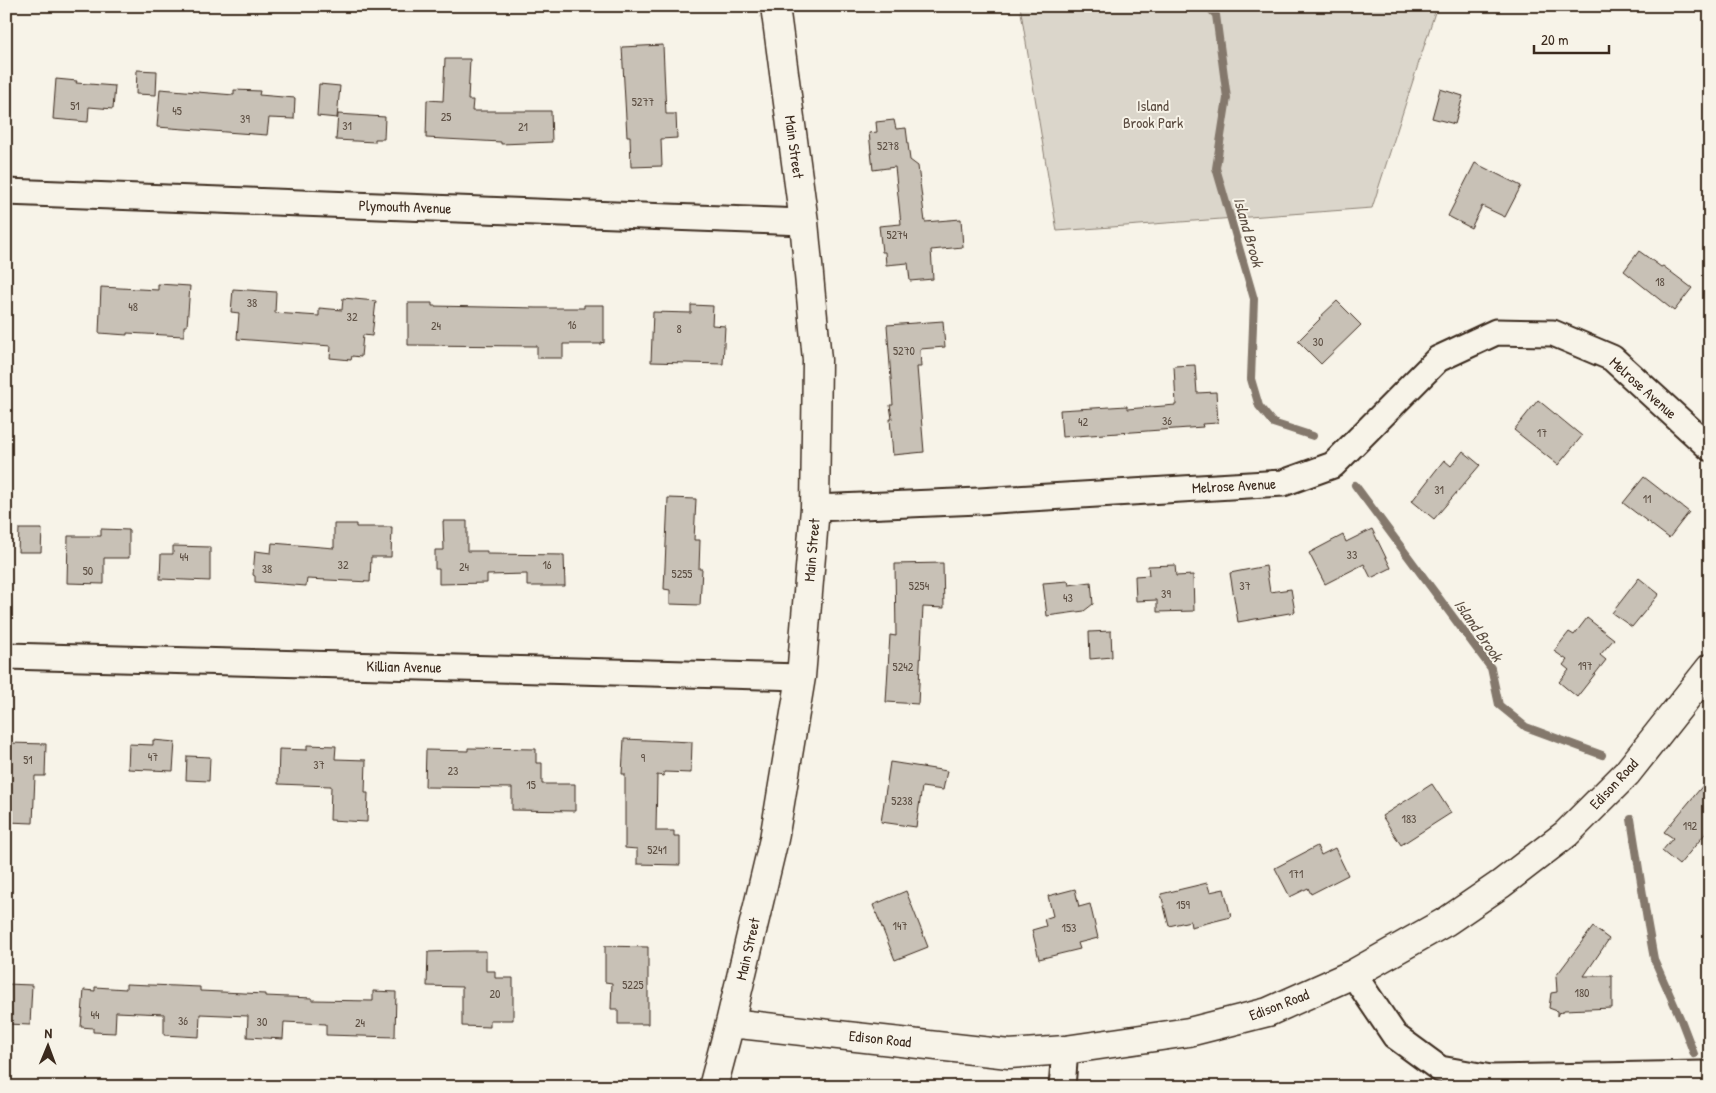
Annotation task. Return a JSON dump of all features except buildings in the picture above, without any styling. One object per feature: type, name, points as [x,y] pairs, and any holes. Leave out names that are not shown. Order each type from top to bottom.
[{"type":"street","name":"Main Street","points":[[711,1086],[730,1023],[774,839],[801,677],[815,508],[817,360],[804,222],[774,6]]},
{"type":"street","name":"Plymouth Avenue","points":[[6,192],[804,222]]},
{"type":"street","name":"Melrose Avenue","points":[[815,508],[989,501],[1283,483],[1333,465],[1438,359],[1496,332],[1553,333],[1612,358],[1710,448]]},
{"type":"street","name":"Killian Avenue","points":[[6,656],[801,677]]},
{"type":"street","name":"Edison Road","points":[[730,1023],[1009,1054],[1065,1050],[1189,1032],[1268,1012],[1352,974],[1447,921],[1501,884],[1566,834],[1627,773],[1710,668]]},
{"type":"street","points":[[1352,974],[1395,1036],[1440,1068],[1491,1078],[1597,1081],[1702,1074],[1710,1076]]},
{"type":"street","points":[[1062,1087],[1065,1050]]},
{"type":"green space","name":"Island Brook Park","points":[[1020,6],[1437,6],[1372,208],[1057,231]]},
{"type":"waterway","name":"Island Brook","points":[[1207,6],[1216,15],[1227,98],[1216,168],[1254,299],[1251,379],[1259,406],[1273,423],[1313,436]]},
{"type":"waterway","name":"Island Brook","points":[[1355,485],[1491,668],[1499,705],[1526,727],[1602,755]]},
{"type":"waterway","name":"Island Brook","points":[[1631,819],[1654,959],[1694,1054]]}]
